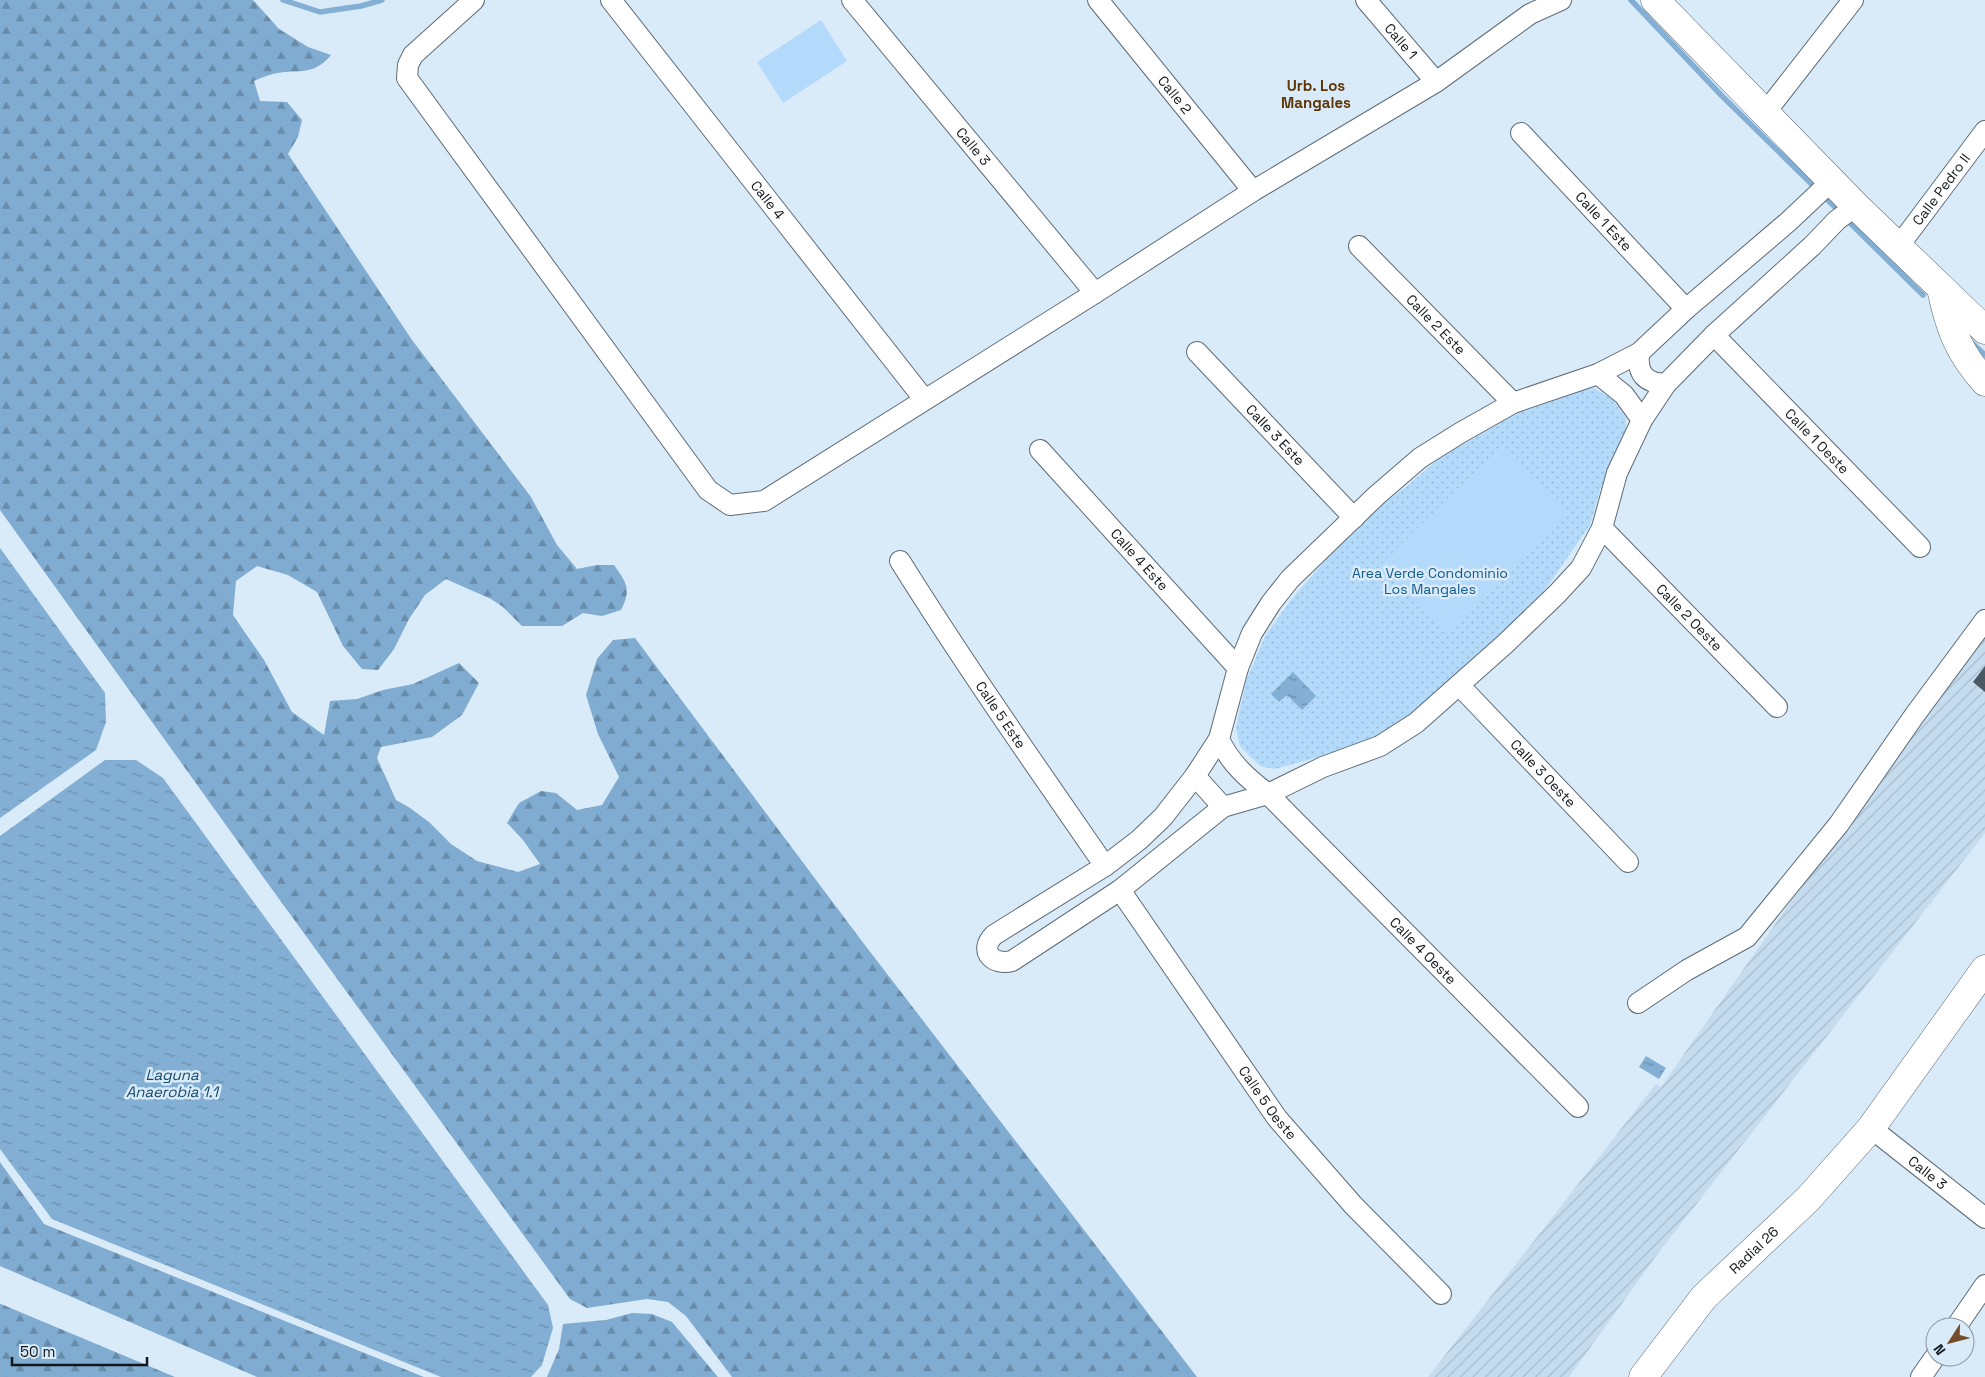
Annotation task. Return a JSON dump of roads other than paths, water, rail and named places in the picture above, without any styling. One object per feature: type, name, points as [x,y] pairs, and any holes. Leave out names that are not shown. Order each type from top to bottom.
[{"type":"street","points":[[474,0],[413,54],[408,65],[407,78],[708,490],[730,505],[764,501],[1095,293],[1253,191],[1436,82],[1530,14],[1561,0]]},
{"type":"street","name":"Calle 4","points":[[611,0],[924,399]]},
{"type":"street","name":"Calle 3","points":[[852,0],[1095,293]]},
{"type":"street","name":"Calle 2","points":[[1098,0],[1253,191]]},
{"type":"street","name":"Calle 1","points":[[1366,0],[1436,82]]},
{"type":"street","points":[[1655,0],[1765,113],[1822,189],[1847,213],[1898,247],[1985,330]]},
{"type":"street","points":[[1765,113],[1853,0]]},
{"type":"street","name":"Calle Pedro II","points":[[1898,247],[1985,131]]},
{"type":"street","name":"Calle 1 Este","points":[[1521,133],[1686,309]]},
{"type":"street","points":[[1822,189],[1639,353],[1598,374],[1513,403],[1460,433],[1420,458],[1354,518],[1290,580],[1271,603],[1252,634],[1238,668],[1219,739],[1195,776],[1163,817],[1139,840],[1105,866],[994,935],[987,944],[987,951],[990,956],[999,962],[1012,960],[1120,890],[1223,807],[1268,794],[1323,767],[1380,746],[1416,723],[1557,594],[1580,568],[1602,528],[1617,473],[1642,420],[1666,384],[1714,335],[1847,213]]},
{"type":"street","name":"Calle 2 Este","points":[[1359,246],[1513,403]]},
{"type":"street","points":[[1941,288],[1947,318],[1961,352],[1985,382]]},
{"type":"street","name":"Calle 1 Oeste","points":[[1714,335],[1920,547]]},
{"type":"street","name":"Calle 3 Este","points":[[1197,352],[1354,518]]},
{"type":"street","points":[[1639,353],[1638,364],[1641,373],[1654,383],[1666,384]]},
{"type":"street","points":[[1598,374],[1624,395],[1642,420]]},
{"type":"street","name":"Calle 4 Este","points":[[1040,450],[1238,668]]},
{"type":"street","name":"Calle 2 Oeste","points":[[1602,528],[1777,707]]},
{"type":"street","name":"Calle 5 Este","points":[[900,562],[983,691],[1105,866]]},
{"type":"street","points":[[1638,1003],[1687,970],[1748,937],[1839,824],[1914,716],[1985,620]]},
{"type":"street","name":"Calle 3 Oeste","points":[[1459,685],[1628,862]]},
{"type":"street","name":"Calle 4 Oeste","points":[[1219,739],[1235,766],[1268,794],[1578,1107]]},
{"type":"street","points":[[1195,776],[1223,807]]},
{"type":"street","name":"Calle 5 Oeste","points":[[1120,890],[1277,1118],[1353,1205],[1441,1294]]},
{"type":"street","name":"Radial 26","points":[[1643,1377],[1704,1296],[1808,1199],[1871,1128],[1982,980]]},
{"type":"street","name":"Calle 3","points":[[1871,1128],[1985,1218]]},
{"type":"street","points":[[1963,1317],[1985,1285]]},
{"type":"water","points":[[0,548],[105,693],[106,722],[96,750],[0,818]]},
{"type":"water","points":[[1293,672],[1316,696],[1302,710],[1287,695],[1279,702],[1271,694]]},
{"type":"water","name":"Laguna Anaerobia 1.1","points":[[105,760],[136,760],[163,778],[548,1305],[553,1328],[542,1365],[531,1377],[441,1377],[52,1219],[0,1149],[0,836]]},
{"type":"water","points":[[1646,1056],[1666,1068],[1659,1079],[1639,1067]]},
{"type":"waterway","points":[[283,0],[320,12],[361,6],[382,0]]},
{"type":"waterway","points":[[1631,0],[1721,95],[1840,212]]},
{"type":"waterway","points":[[1846,219],[1923,295]]},
{"type":"waterway","points":[[1971,342],[1985,355]]},
{"type":"district","name":"Urb. Los Mangales","points":[[1316,94]]},
{"type":"park label","name":"Area Verde Condominio Los Mangales","points":[[1430,582]]}]
